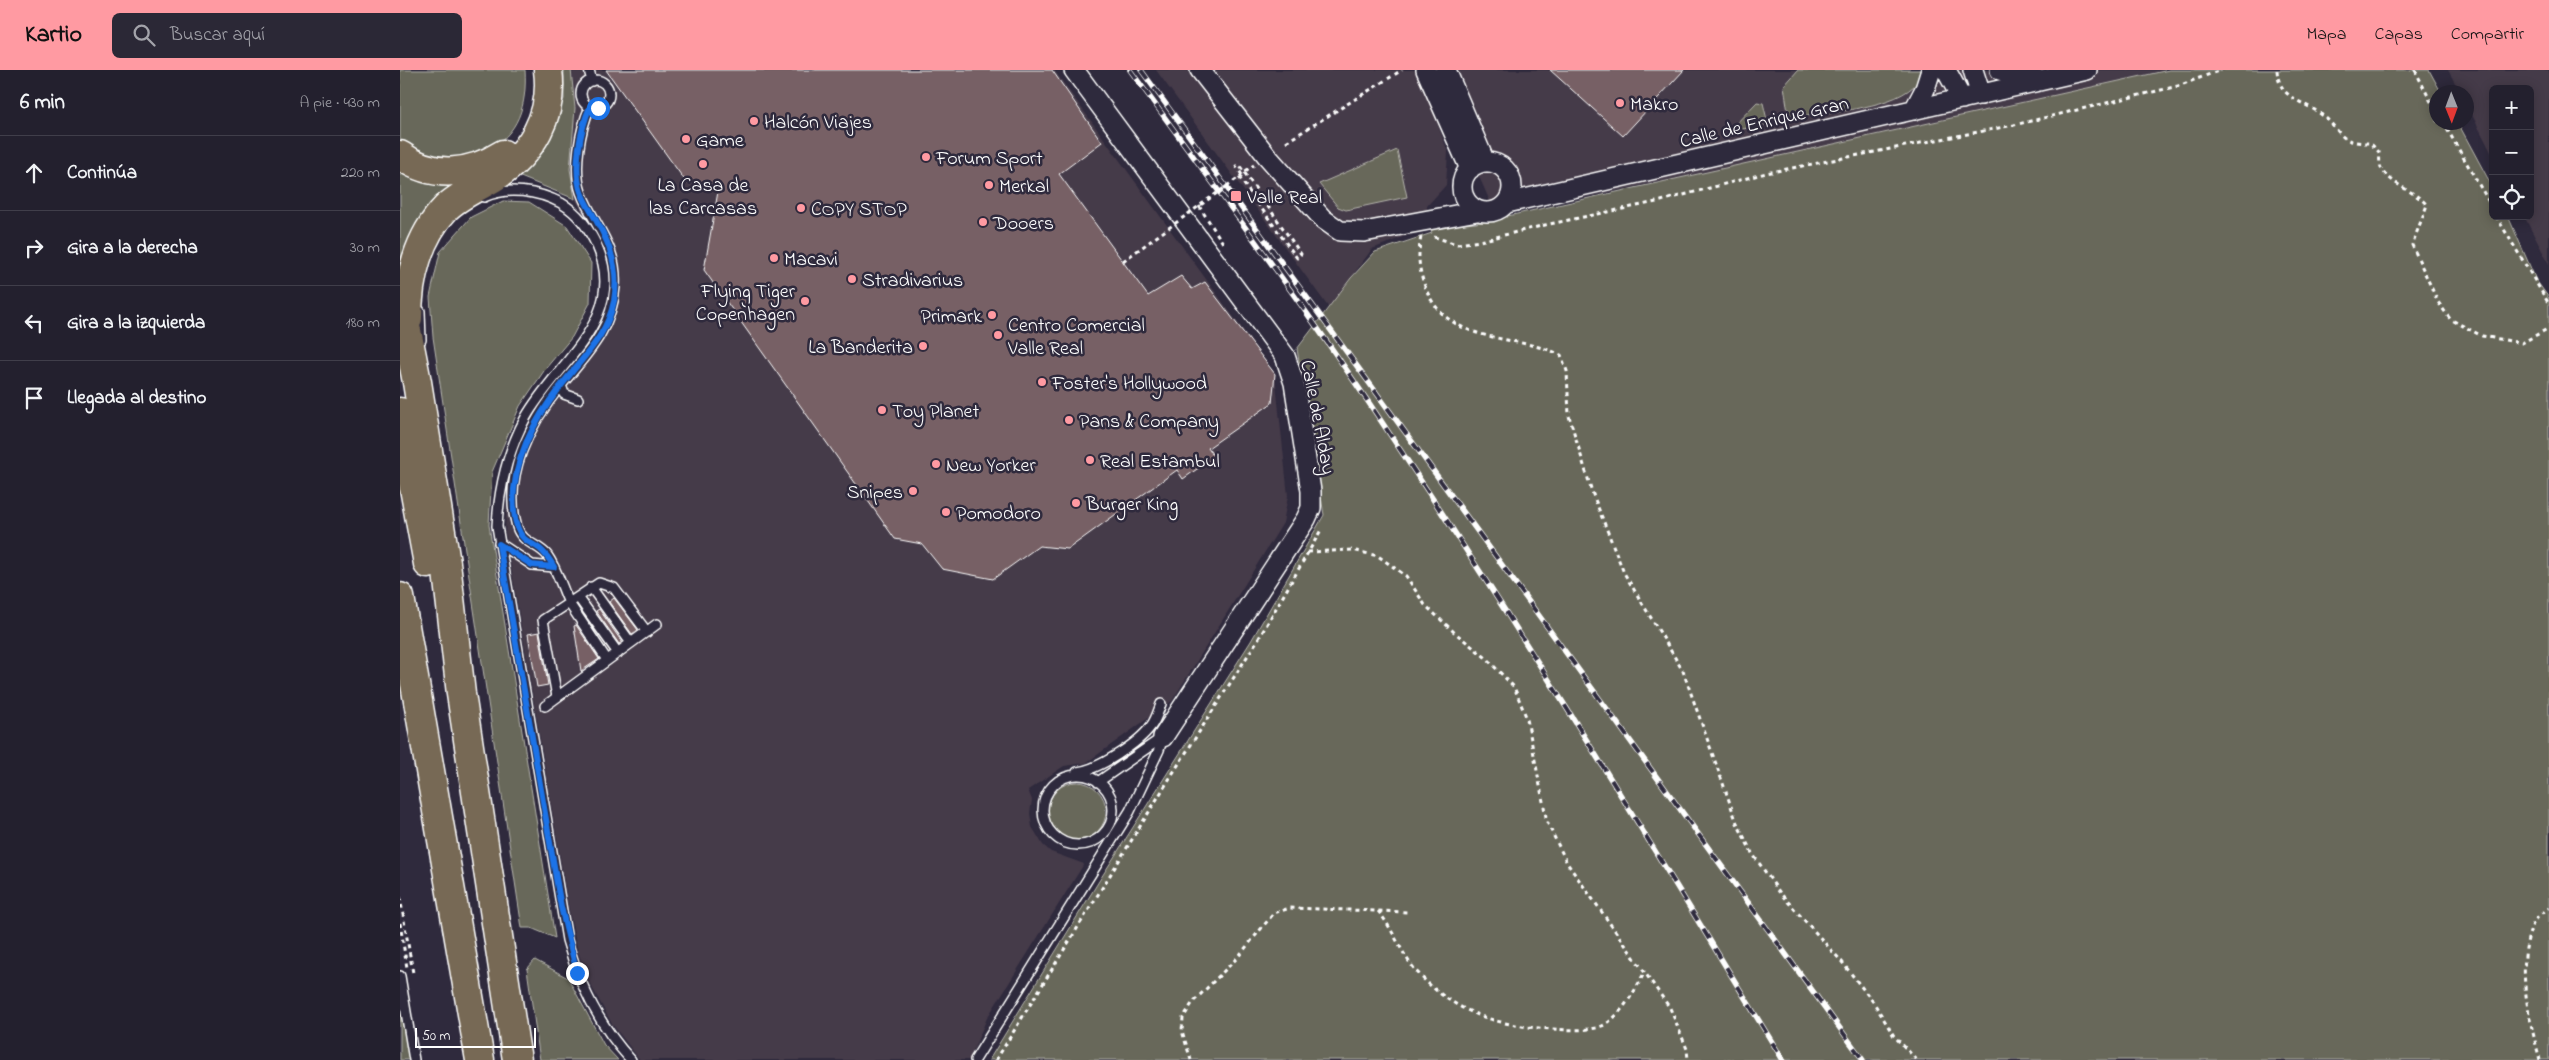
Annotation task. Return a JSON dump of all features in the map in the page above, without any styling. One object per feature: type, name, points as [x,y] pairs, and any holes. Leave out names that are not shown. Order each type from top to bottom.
[{"type":"highway","points":[[517,1060],[461,694],[446,563],[408,337],[408,296],[414,265],[435,220],[448,206],[496,176],[524,153],[542,124],[547,99],[548,70]]},
{"type":"highway","points":[[400,155],[410,163],[441,172],[472,169],[491,161],[518,142],[531,128],[547,99]]},
{"type":"highway","points":[[408,337],[414,294]]},
{"type":"highway","points":[[400,412],[433,590],[461,694]]},
{"type":"highway","points":[[400,597],[480,1060]]},
{"type":"street","name":"Calle de Alday","points":[[1074,70],[1285,356],[1294,383],[1311,491],[1311,508],[1306,520],[1162,737]]},
{"type":"street","points":[[1200,70],[1267,156],[1330,226],[1340,231],[1423,230],[1477,211],[1493,212],[1507,203],[1512,188],[1511,179],[1501,166],[1477,166],[1462,183],[1464,200],[1477,211]]},
{"type":"street","points":[[1426,70],[1477,166]]},
{"type":"street","points":[[1446,70],[1477,166]]},
{"type":"street","points":[[1914,110],[1927,84],[1931,70]]},
{"type":"street","points":[[1946,70],[1972,97]]},
{"type":"street","points":[[1972,70],[1972,97]]},
{"type":"street","points":[[2000,70],[2040,81]]},
{"type":"street","name":"Calle de Enrique Gran","points":[[1507,203],[2087,70]]},
{"type":"street","name":"Calle de Enrique Gran","points":[[1511,179],[1530,187],[1558,191]]},
{"type":"street","points":[[1423,230],[1462,192]]},
{"type":"lane","points":[[589,70],[592,81]]},
{"type":"lane","points":[[592,81],[603,83],[609,95],[603,106],[590,107],[583,101],[582,92],[586,84],[592,81]]},
{"type":"lane","points":[[590,107],[581,127],[579,187],[610,246],[615,271],[615,289],[609,320],[602,334],[545,407],[524,445],[516,473],[513,502],[519,533],[524,539],[547,555],[569,603],[607,660]]},
{"type":"lane","points":[[478,200],[489,194],[513,190],[546,197],[568,208],[582,220],[593,237],[601,257],[604,276],[601,306],[595,325],[583,343],[541,393],[514,443],[500,487],[499,544],[569,948],[577,973],[591,1003],[612,1038],[630,1060]]},
{"type":"lane","points":[[431,465],[414,294],[428,252],[438,233],[451,218]]},
{"type":"lane","points":[[561,385],[564,394],[578,399]]},
{"type":"lane","points":[[499,544],[532,565],[554,567]]},
{"type":"lane","points":[[557,697],[543,620],[599,583],[614,588],[647,632]]},
{"type":"lane","points":[[591,587],[631,643]]},
{"type":"lane","points":[[578,596],[618,653]]},
{"type":"lane","points":[[545,706],[658,624]]},
{"type":"lane","points":[[1130,811],[1098,839],[1085,845],[1070,845],[1052,834],[1044,822],[1044,801],[1054,784],[1074,772],[1096,768],[1141,736],[1153,724],[1161,704]]},
{"type":"lane","points":[[1098,782],[1162,737]]},
{"type":"lane","points":[[975,1060],[1130,811],[1159,750],[1162,737]]},
{"type":"lane","points":[[1065,778],[1084,776],[1098,782],[1110,795],[1113,806],[1112,818],[1108,829]]},
{"type":"lane","points":[[400,976],[414,1060]]},
{"type":"path","points":[[1286,142],[1402,70]]},
{"type":"path","points":[[1917,1060],[1894,1036],[1874,1003],[1842,962],[1780,894],[1752,853],[1736,823],[1684,671],[1624,573],[1592,492],[1569,416],[1567,371],[1561,355],[1542,346],[1481,335],[1453,324],[1432,303],[1418,270],[1423,230],[1457,244],[1480,241],[1563,221],[1661,201],[1766,173],[2014,124],[2178,86],[2221,70]]},
{"type":"path","points":[[2277,70],[2278,81],[2289,96],[2322,114],[2343,138],[2355,143],[2370,143],[2380,152],[2381,167],[2393,179],[2420,197],[2427,205],[2412,245],[2438,302],[2450,319],[2482,336],[2522,343],[2549,328]]},
{"type":"path","points":[[2415,70],[2429,98]]},
{"type":"path","points":[[2448,130],[2489,202]]},
{"type":"path","points":[[1243,173],[1301,254],[1296,258],[1243,173]]},
{"type":"path","points":[[1123,261],[1243,173]]},
{"type":"path","points":[[1197,207],[1223,239],[1224,246]]},
{"type":"path","points":[[2498,220],[2549,304]]},
{"type":"path","points":[[996,1060],[1203,725],[1259,638],[1322,527]]},
{"type":"path","points":[[1308,552],[1352,550],[1378,556],[1406,576],[1425,605],[1485,657],[1514,687],[1527,719],[1547,822],[1567,863],[1670,1008],[1687,1049],[1688,1060]]},
{"type":"path","points":[[1192,1060],[1182,1030],[1183,1018],[1193,1002],[1238,957],[1274,913],[1290,908],[1407,912]]},
{"type":"path","points":[[2540,1060],[2526,1002],[2524,964],[2533,922],[2549,908]]},
{"type":"path","points":[[1378,912],[1390,926],[1399,946],[1417,972],[1453,1004],[1486,1020],[1518,1027],[1566,1030],[1602,1026],[1630,1001],[1644,973]]},
{"type":"shaded area","points":[[571,70],[1054,70],[1275,374],[1288,496],[1283,523],[1172,701],[1086,763],[1064,766],[1028,790],[1032,800],[1030,813],[1032,827],[1043,845],[1051,852],[1084,864],[987,1018],[969,1060],[640,1060],[612,1024],[588,980],[578,952],[569,911],[505,531],[507,495],[513,458],[522,436],[552,387],[601,326],[607,312],[610,296],[610,273],[604,248],[575,199],[570,169],[575,108]]},
{"type":"shaded area","points":[[1156,70],[1418,70],[1448,152],[1446,185],[1427,206],[1429,227],[1372,249],[1329,308]]},
{"type":"shaded area","points":[[1432,70],[2169,70],[1733,167],[1496,215]]},
{"type":"shaded area","points":[[2448,70],[2549,70],[2549,264],[2526,220],[2534,220],[2534,85],[2489,85],[2489,148],[2474,119],[2474,85],[2456,85]]},
{"type":"green space","points":[[400,70],[525,70],[524,95],[519,117],[506,136],[497,144],[466,162],[448,161],[423,153],[400,142]]},
{"type":"green space","points":[[564,70],[571,70],[575,108],[570,169],[575,199],[518,176],[546,142],[564,99]]},
{"type":"green space","points":[[1798,70],[1923,70],[1918,81],[1908,91],[1895,98],[1864,107],[1821,115],[1821,112],[1789,119],[1784,86]]},
{"type":"green space","points":[[2169,70],[2429,70],[2437,85],[2429,85],[2429,130],[2462,130],[2489,181],[2489,220],[2510,220],[2536,280],[2549,298],[2549,1060],[989,1060],[1099,881],[1251,641],[1324,515],[1297,349],[1351,278],[1375,252],[1432,233],[1429,227],[1476,223]]},
{"type":"green space","points":[[1757,102],[1763,103],[1768,124],[1728,132]]},
{"type":"green space","points":[[1397,150],[1407,197],[1346,210],[1338,207],[1319,184]]},
{"type":"green space","points":[[400,166],[469,181],[403,267],[400,263]]},
{"type":"green space","points":[[503,201],[529,202],[567,226],[591,263],[590,303],[572,337],[546,368],[520,406],[492,472],[489,525],[555,938],[531,928],[522,928],[433,337],[430,297],[440,252],[471,217]]},
{"type":"green space","points":[[1077,782],[1088,784],[1101,795],[1106,811],[1104,822],[1093,835],[1077,840],[1066,838],[1053,827],[1048,811],[1050,800],[1061,787]]},
{"type":"green space","points":[[535,960],[568,978],[604,1045],[618,1060],[540,1060],[527,969]]},
{"type":"green space","points":[[400,997],[410,1060],[400,1060]]},
{"type":"building","name":"Centro Comercial Valle Real","points":[[606,70],[1052,70],[1102,142],[1059,174],[1148,296],[1181,276],[1192,289],[1205,282],[1275,374],[1272,403],[1208,448],[1214,457],[1183,479],[1177,470],[1068,549],[1039,546],[993,579],[942,569],[922,544],[895,539],[704,270],[719,186],[686,182]]},
{"type":"building","name":"Makro","points":[[1550,70],[1684,70],[1623,136]]},
{"type":"building","points":[[614,598],[638,630],[632,634],[609,602]]},
{"type":"building","points":[[599,609],[622,642],[619,644],[596,611]]},
{"type":"building","points":[[576,625],[599,659],[581,671],[574,626]]},
{"type":"building","points":[[539,632],[548,685],[537,687],[528,634]]},
{"type":"railway","points":[[1130,70],[1329,345],[1444,515],[1591,747],[1783,1060]]},
{"type":"railway","points":[[1141,70],[1863,1060]]},
{"type":"place","name":"Makro","points":[[1620,103]]},
{"type":"place","name":"Halcón Viajes","points":[[754,121]]},
{"type":"place","name":"Game","points":[[686,139]]},
{"type":"place","name":"Forum Sport","points":[[926,157]]},
{"type":"place","name":"La Casa de las Carcasas","points":[[703,164]]},
{"type":"place","name":"Merkal","points":[[989,185]]},
{"type":"place","name":"Valle Real","points":[[1236,196]]},
{"type":"place","name":"COPY STOP","points":[[801,208]]},
{"type":"place","name":"Dooers","points":[[983,222]]},
{"type":"place","name":"Macavi","points":[[774,258]]},
{"type":"place","name":"Stradivarius","points":[[852,279]]},
{"type":"place","name":"Flying Tiger Copenhagen","points":[[805,301]]},
{"type":"place","name":"Primark","points":[[992,315]]},
{"type":"place","name":"Centro Comercial Valle Real","points":[[998,335]]},
{"type":"place","name":"La Banderita","points":[[923,346]]},
{"type":"place","name":"Foster's Hollywood","points":[[1042,382]]},
{"type":"place","name":"Toy Planet","points":[[882,410]]},
{"type":"place","name":"Pans & Company","points":[[1069,420]]},
{"type":"place","name":"Real Estambul","points":[[1090,460]]},
{"type":"place","name":"New Yorker","points":[[936,464]]},
{"type":"place","name":"Snipes","points":[[913,491]]},
{"type":"place","name":"Burger King","points":[[1076,503]]},
{"type":"place","name":"Pomodoro","points":[[946,512]]},
{"type":"route","points":[[577,973],[567,940],[561,907],[499,544],[532,565],[537,567],[554,567],[547,555],[534,544],[524,539],[519,533],[513,502],[519,458],[532,429],[550,400],[602,334],[609,320],[614,300],[616,281],[613,256],[608,241],[582,194],[578,179],[581,127],[590,107],[598,108]]}]
